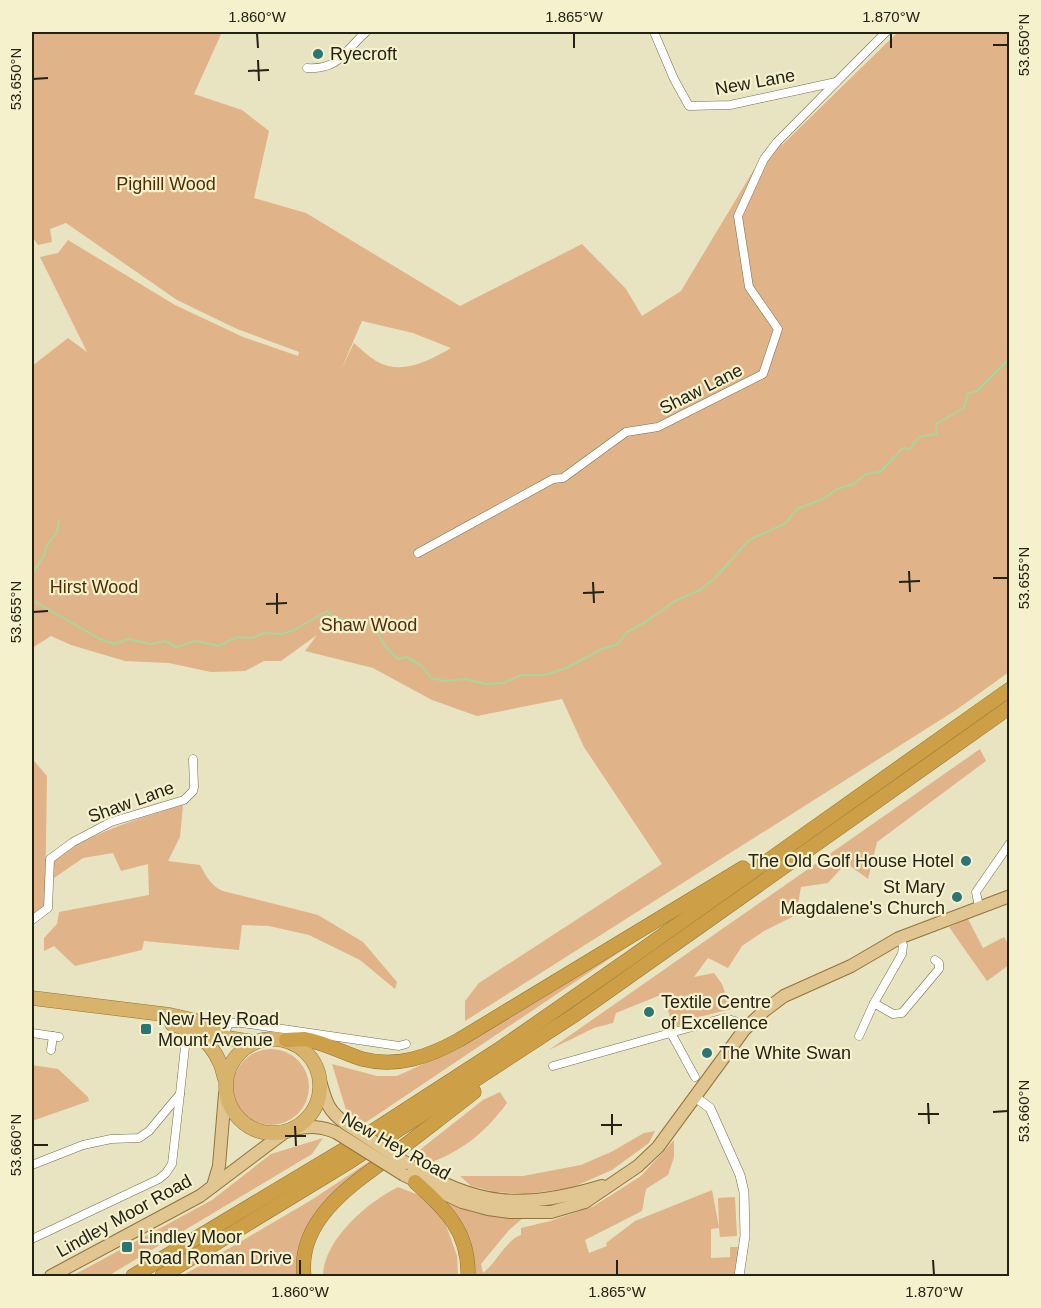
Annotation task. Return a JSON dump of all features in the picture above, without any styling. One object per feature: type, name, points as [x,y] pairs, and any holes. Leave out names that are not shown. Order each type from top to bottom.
[{"type":"highway","points":[[133,1276],[345,1149],[504,1046],[1010,689]]},
{"type":"highway","points":[[162,1276],[349,1162],[576,1014],[1010,707]]},
{"type":"highway","points":[[225,1079],[232,1060],[237,1054],[253,1042],[264,1039],[305,1039],[362,1059],[378,1062],[396,1062],[427,1056],[459,1040],[841,808]]},
{"type":"highway","points":[[32,996],[170,1015],[197,1021],[224,1037],[253,1042]]},
{"type":"highway","points":[[32,1005],[165,1022],[196,1032],[217,1057],[225,1079],[225,1094],[235,1115],[243,1124],[270,1134],[289,1130],[304,1122],[313,1111],[318,1099],[320,1081],[317,1068],[302,1048],[286,1040]]},
{"type":"highway","points":[[304,1276],[307,1244],[325,1211],[343,1193],[576,1014]]},
{"type":"highway","points":[[217,1057],[224,1037]]},
{"type":"highway","points":[[409,1173],[440,1204],[461,1234],[466,1248],[468,1276]]},
{"type":"main road","name":"New Hey Road","points":[[320,1081],[327,1106],[341,1128],[409,1173],[462,1202],[488,1209],[531,1213],[551,1212],[585,1202],[638,1166],[658,1147],[744,1030],[784,996],[851,966],[899,938],[1010,896]]},
{"type":"main road","name":"Lindley Moor Road","points":[[213,1187],[219,1166],[225,1094]]},
{"type":"main road","name":"New Hey Road","points":[[289,1130],[310,1126],[341,1128]]},
{"type":"main road","name":"Lindley Moor Road","points":[[51,1276],[187,1204],[289,1130]]},
{"type":"main road","name":"New Hey Road","points":[[409,1173],[491,1199],[517,1202],[566,1197],[615,1181]]},
{"type":"street","points":[[307,68],[320,69],[339,61],[366,32]]},
{"type":"street","name":"New Lane","points":[[654,32],[688,106],[730,105],[836,82]]},
{"type":"street","points":[[836,82],[885,32]]},
{"type":"street","name":"Shaw Lane","points":[[418,553],[544,484],[557,478],[563,478],[626,432],[658,427],[763,374],[778,329],[749,287],[738,216],[764,159],[777,142],[836,82]]},
{"type":"street","name":"Shaw Lane","points":[[32,921],[48,908],[50,859],[73,842],[111,822],[184,800],[194,787],[193,759]]},
{"type":"street","points":[[979,907],[976,892],[1010,843]]},
{"type":"street","points":[[859,1036],[902,954],[903,945],[899,938]]},
{"type":"street","points":[[874,1004],[893,1014],[902,1014],[939,969],[939,963],[935,960]]},
{"type":"street","points":[[553,1066],[724,1018],[735,1021],[744,1030]]},
{"type":"street","points":[[224,1037],[229,1023],[242,1023],[399,1046],[406,1044]]},
{"type":"street","points":[[32,1033],[56,1036],[51,1050]]},
{"type":"street","points":[[671,1033],[695,1077]]},
{"type":"street","points":[[32,1239],[159,1179],[166,1173],[172,1164],[186,1037]]},
{"type":"street","points":[[32,1165],[97,1142],[139,1138],[149,1131],[180,1095]]},
{"type":"street","points":[[695,1097],[710,1108],[741,1175],[746,1228],[745,1249],[739,1276]]},
{"type":"green space","points":[[32,32],[222,32],[194,94],[242,110],[269,131],[254,198],[306,213],[460,306],[582,244],[626,289],[642,316],[681,291],[765,151],[783,144],[898,32],[1009,32],[1010,374],[1007,378],[1010,378],[1009,672],[956,710],[465,1021],[465,1001],[479,983],[662,864],[584,747],[562,699],[477,716],[432,700],[373,668],[305,651],[317,635],[281,661],[264,661],[245,671],[211,672],[169,663],[125,661],[71,645],[51,636],[32,648],[32,366],[68,338],[87,352],[40,257],[58,253],[68,240],[175,305],[243,337],[298,356],[299,352],[237,329],[177,300],[66,223],[50,229],[52,242],[38,245],[32,236]],"holes":[[[362,321],[413,333],[451,348],[424,362],[395,367],[376,361],[354,343],[341,370]]]},
{"type":"green space","points":[[980,749],[986,761],[877,842],[868,879],[846,863],[828,883],[801,887],[796,915],[764,931],[742,946],[728,968],[708,958],[694,977],[714,973],[722,984],[731,1009],[699,1017],[698,1020],[673,1027],[663,994],[616,1013],[613,1023],[594,1028],[549,1050]]},
{"type":"green space","points":[[34,761],[47,776],[45,905],[32,915],[32,782]]},
{"type":"green space","points":[[183,805],[180,837],[168,861],[200,865],[212,883],[223,891],[318,915],[363,942],[397,982],[395,989],[360,960],[309,935],[269,926],[242,925],[239,950],[144,941],[142,950],[75,966],[54,946],[44,951],[44,938],[57,924],[59,912],[149,895],[148,864],[121,871],[113,853],[83,858],[54,878],[53,860],[99,834]]},
{"type":"green space","points":[[968,919],[983,948],[1004,937],[1009,945],[1009,965],[987,981],[949,927]]},
{"type":"green space","points":[[627,947],[362,1125],[346,1110],[332,1064],[377,1076],[397,1076],[443,1055]]},
{"type":"green space","points":[[271,1049],[285,1052],[298,1060],[306,1073],[309,1087],[306,1101],[298,1114],[285,1122],[271,1125],[257,1122],[244,1114],[236,1101],[233,1087],[236,1073],[244,1060],[257,1052]]},
{"type":"green space","points":[[32,1065],[58,1069],[88,1097],[89,1101],[32,1121]]},
{"type":"green space","points":[[500,1092],[507,1103],[483,1131],[465,1145],[432,1162],[412,1156],[483,1100]]},
{"type":"green space","points":[[655,1131],[649,1143],[612,1170],[571,1188],[525,1194],[495,1192],[471,1186],[460,1176],[523,1176],[581,1165],[613,1151],[644,1133]]},
{"type":"green space","points":[[323,1138],[312,1154],[108,1276],[72,1276],[212,1200],[271,1154]]},
{"type":"green space","points":[[674,1140],[674,1157],[668,1175],[646,1189],[642,1211],[585,1240],[589,1253],[607,1246],[606,1243],[635,1221],[712,1190],[719,1227],[718,1198],[735,1197],[737,1236],[720,1237],[719,1228],[711,1229],[711,1258],[730,1257],[730,1247],[741,1247],[740,1264],[734,1276],[473,1276],[444,1202],[475,1213],[523,1218],[509,1230],[481,1264],[483,1273],[506,1246],[521,1235],[521,1228],[594,1206],[641,1176]]},
{"type":"green space","points":[[370,1161],[375,1164],[324,1208],[302,1276],[182,1276],[313,1199]]},
{"type":"green space","points":[[398,1187],[424,1197],[445,1222],[457,1256],[458,1276],[323,1276],[330,1249],[349,1224],[374,1202]]},
{"type":"waterway","points":[[32,600],[100,639],[115,644],[128,639],[151,644],[165,641],[176,647],[196,641],[219,646],[237,637],[252,638],[264,633],[282,634],[294,630],[327,611],[339,619],[366,622],[371,625],[395,657],[398,659],[406,657],[421,665],[431,678],[444,681],[465,679],[486,684],[504,683],[521,675],[545,675],[618,644],[627,632],[675,601],[700,590],[715,578],[749,540],[786,523],[797,509],[825,498],[837,489],[854,484],[866,474],[880,472],[903,448],[910,449],[919,437],[937,434],[936,424],[964,408],[968,393],[977,391],[1010,358]]},
{"type":"waterway","points":[[32,574],[44,555],[47,545],[57,532],[59,521]]},
{"type":"place","name":"Ryecroft","points":[[318,54]]},
{"type":"place","name":"The Old Golf House Hotel","points":[[966,861]]},
{"type":"place","name":"St Mary Magdalene's Church","points":[[957,897]]},
{"type":"place","name":"Textile Centre of Excellence","points":[[649,1012]]},
{"type":"place","name":"New Hey Road Mount Avenue","points":[[146,1029]]},
{"type":"place","name":"The White Swan","points":[[707,1053]]},
{"type":"place","name":"Lindley Moor Road Roman Drive","points":[[127,1247]]},
{"type":"park label","name":"Pighill Wood","points":[[166,184]]},
{"type":"park label","name":"Hirst Wood","points":[[94,587]]},
{"type":"park label","name":"Shaw Wood","points":[[369,625]]}]
